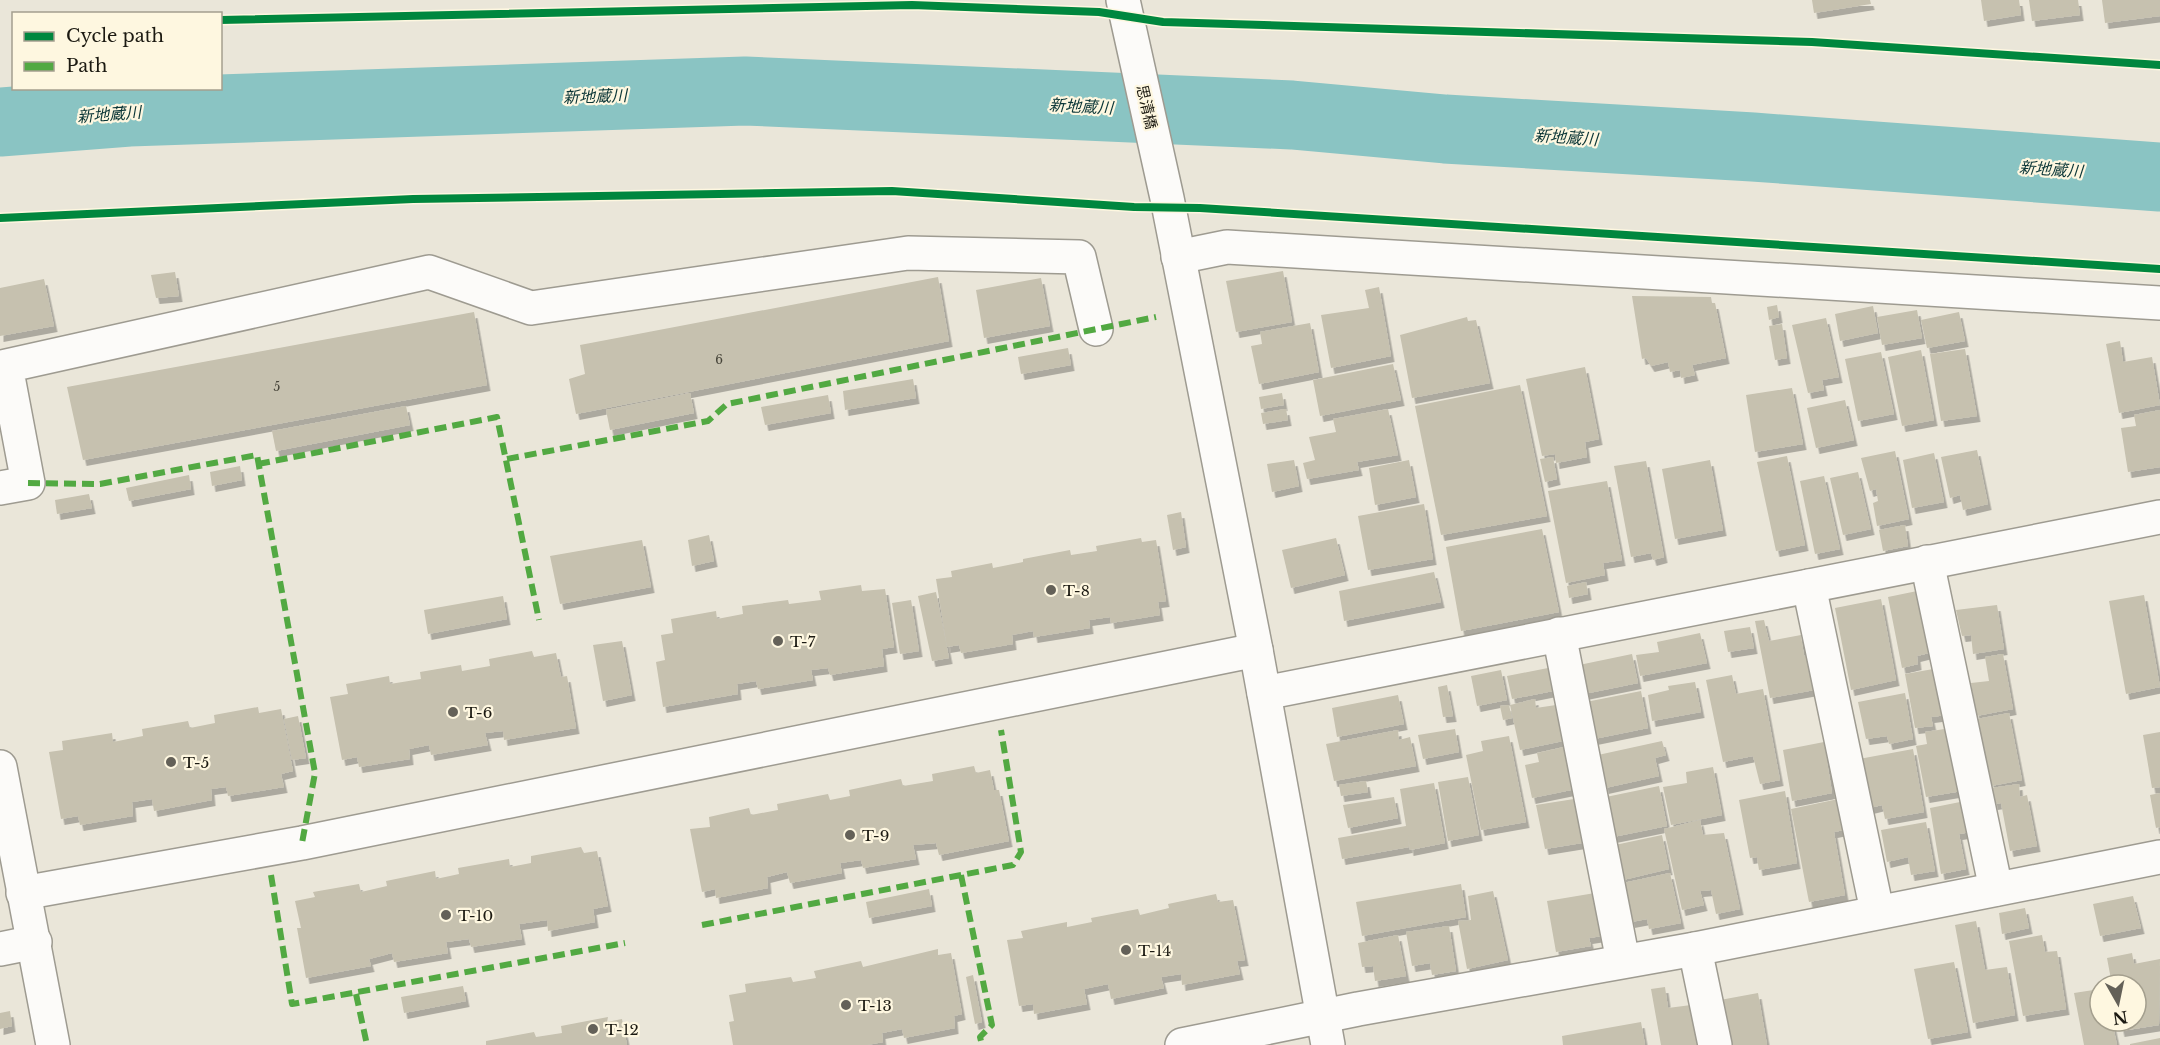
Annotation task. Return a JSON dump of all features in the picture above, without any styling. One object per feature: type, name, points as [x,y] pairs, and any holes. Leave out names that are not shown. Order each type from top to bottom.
[{"type":"street","name":"思清橋","points":[[1125,8],[1167,198],[1256,650],[1324,1030]]},
{"type":"street","points":[[1178,257],[1227,247],[2160,303]]},
{"type":"street","points":[[0,488],[28,483],[6,366],[429,272],[531,308],[908,253],[1079,257],[1096,329]]},
{"type":"street","points":[[1264,693],[2160,517]]},
{"type":"street","points":[[1927,562],[1996,889]]},
{"type":"street","points":[[1809,586],[1877,911]]},
{"type":"street","points":[[1559,634],[1623,961]]},
{"type":"street","points":[[23,894],[302,843],[1256,650]]},
{"type":"street","points":[[0,767],[53,1045]]},
{"type":"street","points":[[1182,1045],[1324,1030],[1623,961],[1695,949],[1877,911],[2160,857]]},
{"type":"street","points":[[0,949],[35,942]]},
{"type":"street","points":[[1695,949],[1714,1045]]},
{"type":"building","points":[[1812,0],[1870,0],[1871,4],[1814,13]]},
{"type":"building","points":[[1981,0],[2019,0],[2021,15],[1984,21]]},
{"type":"building","points":[[2029,0],[2078,0],[2080,15],[2032,21]]},
{"type":"building","points":[[2102,0],[2160,0],[2160,16],[2105,23]]},
{"type":"building","points":[[1283,271],[1292,322],[1236,332],[1226,281]]},
{"type":"building","points":[[175,272],[179,296],[156,298],[151,275]]},
{"type":"building","points":[[938,277],[949,341],[576,414],[569,379],[585,374],[580,345]]},
{"type":"building","points":[[1041,278],[1050,326],[984,338],[976,290]]},
{"type":"building","points":[[44,279],[54,326],[0,336],[0,288]]},
{"type":"building","points":[[1379,287],[1391,356],[1331,368],[1321,315],[1369,308],[1365,290]]},
{"type":"building","points":[[1632,296],[1711,297],[1712,303],[1715,303],[1726,358],[1692,365],[1695,375],[1681,378],[1680,370],[1670,372],[1668,362],[1651,366],[1646,358],[1642,359]]},
{"type":"building","points":[[1777,305],[1779,317],[1769,320],[1767,307]]},
{"type":"building","points":[[1873,306],[1878,333],[1840,341],[1835,314]]},
{"type":"building","points":[[1917,310],[1922,338],[1882,345],[1877,317]]},
{"type":"building","points":[[474,312],[487,385],[83,460],[67,387]]},
{"type":"building","points":[[1959,312],[1965,341],[1927,348],[1921,320]]},
{"type":"building","points":[[1467,317],[1468,321],[1476,320],[1490,383],[1412,398],[1400,335]]},
{"type":"building","points":[[1826,318],[1839,377],[1822,380],[1824,390],[1808,393],[1792,325]]},
{"type":"building","points":[[1310,323],[1319,372],[1259,384],[1251,346],[1262,344],[1260,332]]},
{"type":"building","points":[[1782,324],[1787,358],[1775,360],[1769,326]]},
{"type":"building","points":[[2120,341],[2123,362],[2152,357],[2160,405],[2119,413],[2106,344]]},
{"type":"building","points":[[1068,348],[1071,365],[1021,374],[1018,357]]},
{"type":"building","points":[[1965,349],[1977,416],[1941,421],[1930,354]]},
{"type":"building","points":[[1921,350],[1934,420],[1902,426],[1888,357]]},
{"type":"building","points":[[1881,352],[1894,414],[1858,421],[1845,359]]},
{"type":"building","points":[[1393,364],[1401,400],[1320,416],[1313,380]]},
{"type":"building","points":[[1585,367],[1599,439],[1585,442],[1587,457],[1556,463],[1555,454],[1542,456],[1526,379]]},
{"type":"building","points":[[913,379],[916,398],[845,410],[843,391]]},
{"type":"building","points":[[1520,385],[1547,516],[1441,535],[1415,406]]},
{"type":"building","points":[[1792,388],[1803,444],[1755,452],[1746,395]]},
{"type":"building","points":[[690,393],[694,413],[610,430],[606,410]]},
{"type":"building","points":[[1282,393],[1284,405],[1261,409],[1259,397]]},
{"type":"building","points":[[828,395],[831,413],[765,425],[761,407]]},
{"type":"building","points":[[1845,400],[1854,440],[1816,448],[1807,408]]},
{"type":"building","points":[[406,406],[410,425],[276,451],[272,431]]},
{"type":"building","points":[[1286,409],[1288,420],[1263,424],[1261,413]]},
{"type":"building","points":[[1388,409],[1398,455],[1357,462],[1359,470],[1307,479],[1303,463],[1315,460],[1309,437],[1336,432],[1333,419]]},
{"type":"building","points":[[2160,410],[2160,467],[2128,472],[2121,428],[2136,426],[2134,415]]},
{"type":"building","points":[[1977,450],[1988,504],[1963,510],[1960,495],[1950,498],[1941,457]]},
{"type":"building","points":[[1895,451],[1909,519],[1877,526],[1873,503],[1878,501],[1876,489],[1870,491],[1861,458]]},
{"type":"building","points":[[1934,453],[1944,502],[1912,508],[1903,460]]},
{"type":"building","points":[[1787,456],[1805,545],[1776,551],[1757,462]]},
{"type":"building","points":[[1553,457],[1557,479],[1545,482],[1540,459]]},
{"type":"building","points":[[1294,460],[1299,486],[1272,492],[1267,464]]},
{"type":"building","points":[[1409,460],[1416,497],[1375,505],[1369,468]]},
{"type":"building","points":[[1710,460],[1723,530],[1675,539],[1662,469]]},
{"type":"building","points":[[1646,461],[1664,557],[1653,560],[1651,553],[1631,557],[1614,466]]},
{"type":"building","points":[[240,466],[242,480],[212,486],[210,472]]},
{"type":"building","points":[[1858,472],[1871,529],[1843,535],[1830,478]]},
{"type":"building","points":[[189,475],[191,489],[129,501],[126,488]]},
{"type":"building","points":[[1824,476],[1840,549],[1815,554],[1800,481]]},
{"type":"building","points":[[1607,481],[1622,560],[1603,563],[1605,575],[1566,583],[1548,491]]},
{"type":"building","points":[[89,494],[92,508],[57,514],[55,500]]},
{"type":"building","points":[[1424,504],[1433,559],[1368,570],[1358,516]]},
{"type":"building","points":[[1181,512],[1186,547],[1173,550],[1167,515]]},
{"type":"building","points":[[1905,525],[1908,546],[1883,551],[1879,530]]},
{"type":"building","points":[[1542,529],[1559,612],[1461,631],[1446,547]]},
{"type":"building","points":[[709,535],[714,561],[692,566],[688,540]]},
{"type":"building","name":"T-8","points":[[1141,538],[1142,542],[1156,540],[1166,601],[1158,602],[1160,615],[1111,623],[1110,617],[1089,620],[1090,628],[1034,637],[1033,631],[1012,635],[1013,644],[961,653],[959,645],[947,647],[936,579],[952,577],[951,571],[992,563],[993,568],[1023,562],[1023,559],[1070,550],[1071,555],[1097,551],[1096,546]]},
{"type":"building","points":[[1336,538],[1345,575],[1291,588],[1282,550]]},
{"type":"building","points":[[642,540],[651,587],[560,604],[550,556]]},
{"type":"building","points":[[1434,572],[1441,602],[1344,621],[1339,591]]},
{"type":"building","points":[[1586,582],[1588,594],[1569,598],[1567,586]]},
{"type":"building","name":"T-7","points":[[861,585],[862,591],[885,589],[894,647],[882,649],[884,666],[830,675],[828,668],[811,670],[813,680],[758,689],[756,681],[737,684],[738,694],[663,707],[656,662],[665,660],[661,635],[673,633],[671,619],[716,611],[717,619],[743,614],[742,606],[788,600],[789,604],[821,600],[819,591]]},
{"type":"building","points":[[1922,590],[1933,652],[1917,656],[1918,664],[1902,668],[1888,597]]},
{"type":"building","points":[[936,592],[949,658],[932,661],[918,596]]},
{"type":"building","points":[[2144,595],[2160,687],[2126,694],[2109,601]]},
{"type":"building","points":[[503,596],[507,619],[428,634],[424,610]]},
{"type":"building","points":[[1881,599],[1896,680],[1851,690],[1835,608]]},
{"type":"building","points":[[911,600],[919,651],[900,654],[892,603]]},
{"type":"building","points":[[1997,605],[2004,649],[1973,654],[1971,635],[1962,636],[1956,610]]},
{"type":"building","points":[[1764,620],[1769,641],[1801,635],[1804,656],[1814,653],[1820,689],[1770,698],[1755,621]]},
{"type":"building","points":[[1750,627],[1754,648],[1728,652],[1724,631]]},
{"type":"building","points":[[1700,633],[1707,663],[1640,676],[1636,655],[1659,652],[1657,642]]},
{"type":"building","points":[[622,641],[632,695],[603,701],[593,645]]},
{"type":"building","name":"T-6","points":[[532,651],[534,657],[556,653],[561,677],[567,676],[576,728],[504,740],[503,731],[485,733],[488,745],[431,755],[429,745],[409,749],[410,759],[359,767],[357,757],[342,760],[330,697],[348,694],[346,684],[389,676],[390,684],[421,679],[420,672],[461,665],[462,671],[490,666],[489,659]]},
{"type":"building","points":[[1632,654],[1638,683],[1584,694],[1579,665]]},
{"type":"building","points":[[2003,654],[2013,709],[1976,716],[1971,683],[1989,681],[1985,657]]},
{"type":"building","points":[[1548,668],[1553,691],[1512,699],[1507,676]]},
{"type":"building","points":[[1939,668],[1947,715],[1931,717],[1933,726],[1915,728],[1905,674]]},
{"type":"building","points":[[1501,670],[1507,700],[1477,706],[1471,676]]},
{"type":"building","points":[[1732,675],[1736,694],[1763,689],[1780,780],[1760,784],[1753,756],[1723,762],[1706,680]]},
{"type":"building","points":[[1695,682],[1701,712],[1652,721],[1648,695],[1669,690],[1668,686]]},
{"type":"building","points":[[1447,685],[1453,716],[1443,717],[1438,687]]},
{"type":"building","points":[[1641,691],[1648,728],[1594,739],[1586,702]]},
{"type":"building","points":[[1905,693],[1913,739],[1889,744],[1887,736],[1866,739],[1858,702]]},
{"type":"building","points":[[1398,695],[1404,724],[1337,737],[1332,708]]},
{"type":"building","points":[[1535,699],[1536,708],[1556,705],[1563,741],[1520,750],[1510,705]]},
{"type":"building","points":[[1509,705],[1512,718],[1503,720],[1500,706]]},
{"type":"building","name":"T-5","points":[[258,707],[259,713],[281,709],[293,771],[281,774],[284,787],[228,796],[226,787],[211,789],[212,800],[154,811],[152,799],[132,802],[133,816],[80,825],[78,816],[61,819],[49,752],[63,750],[62,741],[112,733],[113,742],[143,736],[142,729],[188,721],[190,728],[215,723],[214,715]]},
{"type":"building","points":[[2009,713],[2022,780],[1991,786],[1977,719]]},
{"type":"building","points":[[298,716],[306,758],[292,760],[284,719]]},
{"type":"building","points":[[1951,728],[1962,791],[1926,797],[1916,746],[1927,744],[1925,732]]},
{"type":"building","points":[[1455,729],[1459,752],[1423,759],[1418,735]]},
{"type":"building","points":[[1398,730],[1399,740],[1410,737],[1416,766],[1334,781],[1326,744]]},
{"type":"building","points":[[2160,732],[2160,787],[2152,788],[2143,735]]},
{"type":"building","points":[[1509,736],[1526,822],[1481,830],[1466,755],[1483,751],[1481,741]]},
{"type":"building","points":[[1662,741],[1666,755],[1655,758],[1659,776],[1605,788],[1598,755]]},
{"type":"building","points":[[1824,742],[1832,793],[1792,801],[1783,750]]},
{"type":"building","points":[[1564,747],[1571,790],[1532,798],[1525,765],[1539,762],[1537,753]]},
{"type":"building","points":[[1913,749],[1924,812],[1885,819],[1882,805],[1870,808],[1859,759]]},
{"type":"building","name":"T-9","points":[[974,766],[976,773],[990,770],[994,790],[999,790],[1009,841],[939,855],[936,843],[913,845],[916,859],[863,868],[861,860],[840,863],[842,873],[790,883],[787,872],[767,877],[768,888],[716,898],[715,889],[702,892],[690,829],[710,827],[709,817],[749,808],[751,815],[778,810],[777,804],[828,794],[830,800],[850,796],[849,790],[901,779],[903,786],[933,781],[932,774]]},
{"type":"building","points":[[1713,767],[1722,815],[1671,825],[1663,787],[1687,783],[1686,772]]},
{"type":"building","points":[[1468,777],[1479,835],[1448,841],[1438,782]]},
{"type":"building","points":[[1366,781],[1368,792],[1341,796],[1339,785]]},
{"type":"building","points":[[1434,783],[1445,843],[1410,850],[1408,835],[1409,847],[1342,859],[1338,838],[1406,826],[1400,789]]},
{"type":"building","points":[[2019,784],[2020,797],[2027,795],[2037,846],[2010,851],[2001,803],[1994,804],[1991,788]]},
{"type":"building","points":[[1659,786],[1667,826],[1613,837],[1606,797]]},
{"type":"building","points":[[1785,791],[1797,863],[1759,870],[1757,857],[1750,858],[1739,800]]},
{"type":"building","points":[[2160,793],[2160,827],[2156,828],[2150,795]]},
{"type":"building","points":[[1394,797],[1398,818],[1348,828],[1343,805]]},
{"type":"building","points":[[1843,798],[1849,829],[1834,832],[1845,895],[1809,902],[1791,809]]},
{"type":"building","points":[[1574,799],[1582,843],[1545,849],[1536,805]]},
{"type":"building","points":[[1965,801],[1971,832],[1959,834],[1966,869],[1941,874],[1930,808]]},
{"type":"building","points":[[1700,820],[1703,835],[1724,833],[1740,909],[1716,914],[1711,890],[1700,891],[1704,905],[1682,910],[1664,829]]},
{"type":"building","points":[[1926,822],[1935,871],[1911,875],[1908,857],[1887,862],[1881,830]]},
{"type":"building","points":[[1662,835],[1669,869],[1623,880],[1615,845]]},
{"type":"building","name":"T-10","points":[[581,847],[584,853],[597,851],[608,906],[593,909],[595,922],[548,931],[547,920],[519,924],[522,939],[471,947],[469,939],[446,942],[448,953],[394,962],[392,953],[369,959],[371,966],[306,978],[297,928],[301,928],[295,901],[315,897],[313,892],[359,884],[361,892],[387,886],[386,881],[435,871],[436,879],[459,874],[458,868],[509,859],[510,867],[531,863],[531,856]]},
{"type":"building","points":[[1670,873],[1681,923],[1649,929],[1647,919],[1631,922],[1623,883]]},
{"type":"building","points":[[1461,884],[1466,917],[1362,936],[1356,902]]},
{"type":"building","points":[[929,889],[932,906],[869,918],[866,902]]},
{"type":"building","points":[[1493,891],[1508,960],[1467,969],[1458,921],[1471,920],[1468,896]]},
{"type":"building","points":[[1595,893],[1602,936],[1589,938],[1591,946],[1556,952],[1547,901]]},
{"type":"building","name":"T-14","points":[[1216,894],[1218,902],[1233,900],[1245,960],[1237,961],[1240,974],[1182,985],[1181,974],[1161,977],[1164,988],[1111,999],[1108,984],[1084,989],[1087,1004],[1034,1014],[1033,1004],[1019,1006],[1007,940],[1023,938],[1021,931],[1067,922],[1067,927],[1092,922],[1091,918],[1138,909],[1140,915],[1169,908],[1168,904]]},
{"type":"building","points":[[2133,896],[2141,928],[2100,936],[2093,904]]},
{"type":"building","points":[[2025,908],[2029,928],[2002,934],[1999,913]]},
{"type":"building","points":[[1976,921],[1985,970],[2007,967],[2015,1015],[1973,1023],[1955,925]]},
{"type":"building","points":[[1449,926],[1456,971],[1432,975],[1430,963],[1412,966],[1406,932]]},
{"type":"building","points":[[1398,935],[1406,976],[1375,981],[1373,966],[1362,967],[1358,943]]},
{"type":"building","points":[[2042,935],[2045,952],[2057,951],[2066,1009],[2023,1016],[2009,941]]},
{"type":"building","name":"T-13","points":[[938,949],[938,955],[951,953],[962,1014],[954,1016],[955,1028],[904,1038],[902,1029],[882,1033],[883,1042],[867,1045],[733,1045],[729,1022],[734,1021],[729,995],[746,992],[745,984],[791,977],[793,982],[816,978],[814,971],[861,961],[863,967]]},
{"type":"building","points":[[2132,953],[2134,964],[2160,959],[2159,1025],[2148,1027],[2148,973],[2110,973],[2107,958]]},
{"type":"building","points":[[1954,962],[1968,1032],[1928,1039],[1914,969]]},
{"type":"building","points":[[973,975],[982,1022],[975,1024],[966,977]]},
{"type":"building","points":[[463,986],[466,1001],[404,1013],[401,997]]},
{"type":"building","points":[[1665,987],[1668,1008],[1691,1005],[1698,1045],[1661,1045],[1651,989]]},
{"type":"building","points":[[2088,991],[2088,1033],[2114,1033],[2117,1045],[2084,1045],[2074,993]]},
{"type":"building","points":[[1758,993],[1767,1045],[1729,1045],[1720,1000]]},
{"type":"building","points":[[10,1011],[12,1026],[0,1029],[0,1013]]},
{"type":"building","name":"T-12","points":[[608,1017],[607,1022],[622,1019],[627,1045],[486,1045],[486,1041],[534,1032],[536,1037],[562,1033],[561,1026]]},
{"type":"building","points":[[1641,1022],[1645,1045],[1563,1045],[1562,1036]]},
{"type":"building","points":[[2160,1038],[2160,1045],[2130,1045],[2130,1044]]},
{"type":"waterway","name":"新地蔵川","points":[[0,122],[129,112],[745,91],[1292,115],[1445,129],[1753,147],[2160,177]]},
{"type":"marked path","points":[[507,459],[708,421],[727,404],[1156,317]]},
{"type":"marked path","points":[[258,464],[497,417],[539,620]]},
{"type":"marked path","points":[[28,483],[100,484],[257,455],[315,773],[302,843]]},
{"type":"marked path","points":[[702,925],[1013,865],[1021,852],[1001,730]]},
{"type":"marked path","points":[[271,875],[292,1004],[625,943]]},
{"type":"marked path","points":[[961,875],[992,1025],[980,1037],[982,1045]]},
{"type":"marked path","points":[[356,994],[367,1045]]},
{"type":"cycle path","points":[[222,20],[912,5],[1099,12],[1163,22],[1812,42],[2160,65]]},
{"type":"cycle path","points":[[0,218],[413,199],[892,191],[1134,207],[1200,208],[2160,269]]},
{"type":"place","name":"T-8","points":[[1051,590]]},
{"type":"place","name":"T-7","points":[[778,641]]},
{"type":"place","name":"T-6","points":[[453,712]]},
{"type":"place","name":"T-5","points":[[171,762]]},
{"type":"place","name":"T-9","points":[[850,835]]},
{"type":"place","name":"T-10","points":[[446,915]]},
{"type":"place","name":"T-14","points":[[1126,950]]},
{"type":"place","name":"T-13","points":[[846,1005]]},
{"type":"place","name":"T-12","points":[[593,1029]]}]
